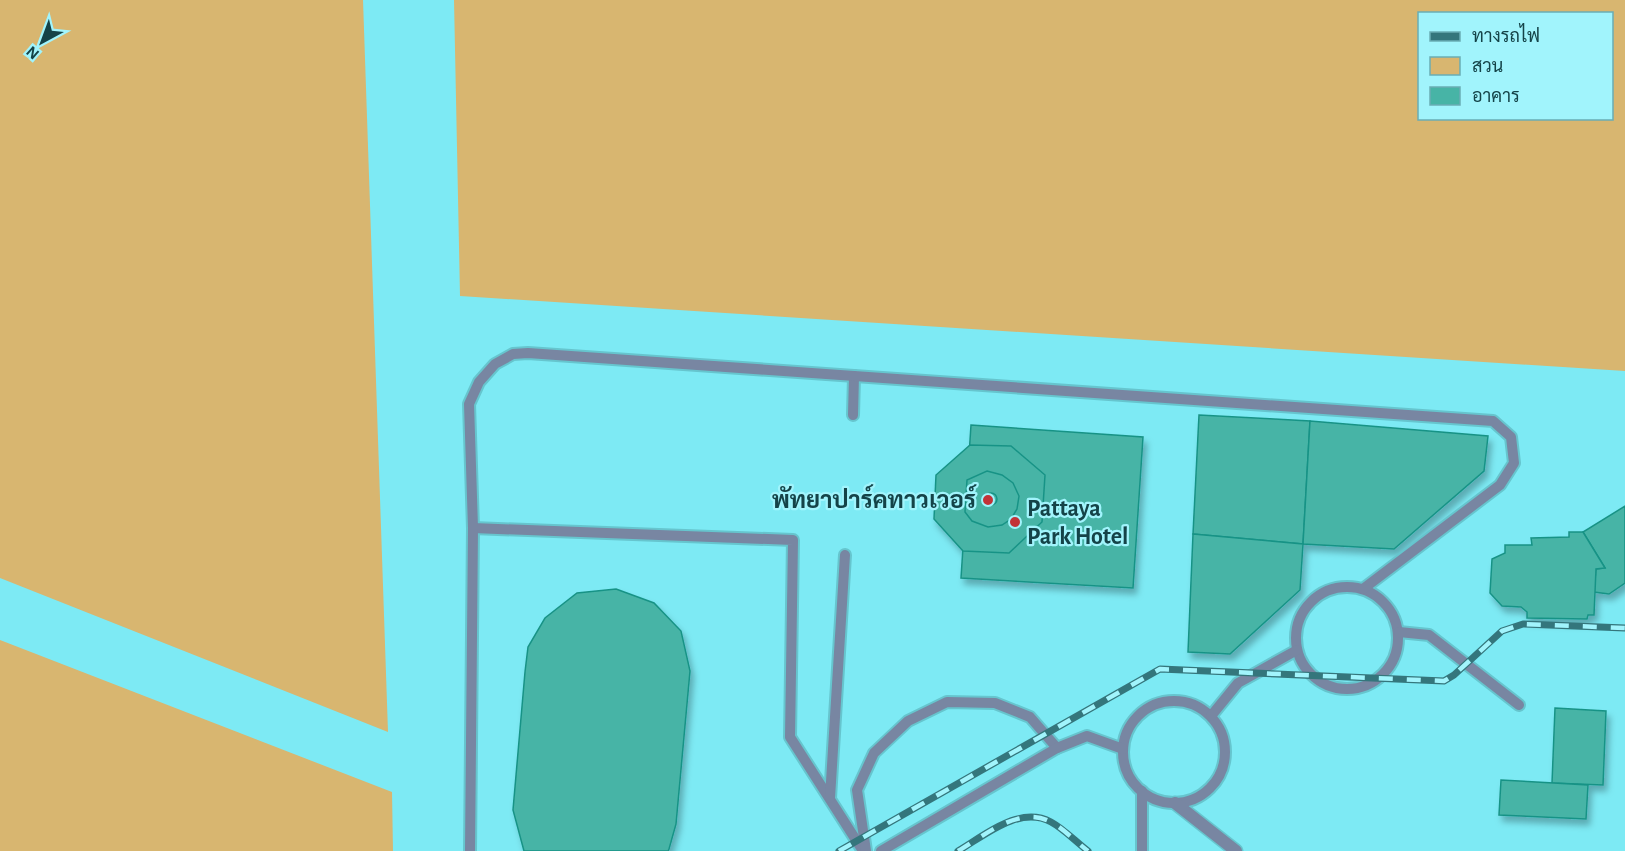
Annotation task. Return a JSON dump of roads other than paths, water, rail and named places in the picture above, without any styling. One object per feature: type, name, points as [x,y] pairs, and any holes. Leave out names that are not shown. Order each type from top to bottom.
[{"type":"street","points":[[1175,803],[1236,851]]},
{"type":"lane","points":[[470,851],[472,528],[469,404],[479,382],[495,364],[513,354],[528,353],[854,375],[1493,421],[1511,437],[1514,463],[1500,485],[1364,589]]},
{"type":"lane","points":[[853,415],[854,375]]},
{"type":"lane","points":[[472,528],[793,540],[790,737],[864,851]]},
{"type":"lane","points":[[830,798],[845,555]]},
{"type":"lane","points":[[1346,586],[1364,589],[1383,602],[1394,619],[1399,632],[1396,653],[1388,668],[1371,683],[1346,689],[1329,686],[1314,677],[1302,664],[1297,650],[1297,622],[1305,607],[1316,596],[1332,588],[1346,586]]},
{"type":"lane","points":[[1399,632],[1429,635],[1519,705]]},
{"type":"lane","points":[[1211,716],[1238,684],[1297,650]]},
{"type":"lane","points":[[1173,700],[1191,703],[1211,716],[1221,730],[1226,750],[1223,768],[1216,782],[1199,797],[1175,803],[1156,800],[1142,792],[1130,778],[1123,749],[1132,721],[1144,710],[1160,702],[1173,700]]},
{"type":"lane","points":[[864,851],[857,790],[874,753],[908,721],[947,702],[995,703],[1030,717],[1057,748]]},
{"type":"lane","points":[[881,851],[1057,748],[1087,736],[1123,749]]},
{"type":"lane","points":[[1142,792],[1142,851]]},
{"type":"railway","points":[[839,851],[1160,669],[1444,681],[1454,675],[1502,631],[1523,624],[1625,628]]},
{"type":"railway","points":[[958,851],[1002,825],[1027,817],[1051,822],[1088,851]]},
{"type":"place","name":"พัทยาปาร์คทาวเวอร์","points":[[988,500]]},
{"type":"place","name":"Pattaya Park Hotel","points":[[1015,522]]}]
